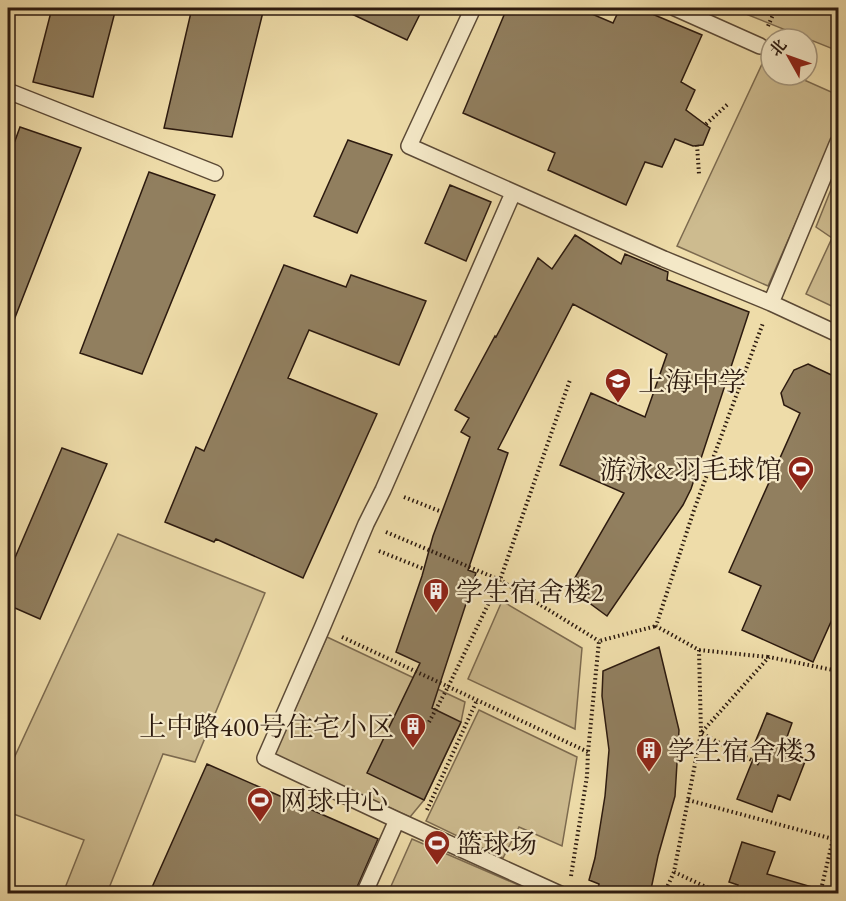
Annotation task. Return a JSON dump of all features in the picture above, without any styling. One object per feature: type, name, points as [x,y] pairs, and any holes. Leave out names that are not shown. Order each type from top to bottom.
[{"type":"lane","points":[[473,8],[409,146],[838,334]]},
{"type":"lane","points":[[675,8],[759,46]]},
{"type":"lane","points":[[8,91],[215,173]]},
{"type":"lane","points":[[771,303],[838,142]]},
{"type":"lane","points":[[513,193],[322,628],[290,691],[265,758],[397,820],[565,888]]},
{"type":"lane","points":[[364,894],[397,820]]},
{"type":"path","points":[[835,77],[838,67]]},
{"type":"path","points":[[706,124],[728,104]]},
{"type":"path","points":[[697,145],[699,174]]},
{"type":"path","points":[[656,626],[694,510],[771,303]]},
{"type":"path","points":[[429,722],[500,580],[570,380]]},
{"type":"path","points":[[383,489],[442,512]]},
{"type":"path","points":[[366,524],[500,580],[599,641],[656,626],[699,650],[769,657],[838,671]]},
{"type":"path","points":[[359,542],[424,569]]},
{"type":"path","points":[[322,628],[588,752]]},
{"type":"path","points":[[565,888],[587,776],[599,641]]},
{"type":"path","points":[[664,894],[674,872],[701,733],[699,650]]},
{"type":"path","points":[[701,733],[769,657]]},
{"type":"path","points":[[418,829],[477,700]]},
{"type":"path","points":[[701,733],[759,764]]},
{"type":"path","points":[[688,800],[833,839]]},
{"type":"path","points":[[820,894],[833,839],[838,805]]},
{"type":"path","points":[[674,872],[721,894]]},
{"type":"shaded area","points":[[731,8],[838,8],[838,51],[819,43],[819,27],[778,27]]},
{"type":"shaded area","points":[[759,71],[759,87],[819,87],[838,95],[838,126],[768,286],[677,246]]},
{"type":"shaded area","points":[[838,172],[838,309],[806,294],[832,238],[816,227]]},
{"type":"shaded area","points":[[118,534],[265,593],[195,762],[163,754],[107,893],[63,893],[84,840],[8,812],[8,771]]},
{"type":"shaded area","points":[[502,601],[582,648],[575,729],[468,679]]},
{"type":"shaded area","points":[[327,637],[465,702],[461,722],[424,800],[410,817],[274,756]]},
{"type":"shaded area","points":[[479,710],[577,757],[562,846],[519,827],[503,858],[426,821]]},
{"type":"shaded area","name":"篮球场","points":[[412,839],[537,893],[388,893]]},
{"type":"building","points":[[52,8],[116,8],[93,97],[33,82]]},
{"type":"building","points":[[192,8],[264,8],[232,137],[164,128]]},
{"type":"building","points":[[339,8],[423,8],[407,40]]},
{"type":"building","points":[[507,8],[578,8],[613,23],[620,8],[638,8],[702,35],[681,82],[695,90],[686,110],[710,128],[703,145],[693,146],[675,139],[662,167],[645,162],[626,205],[548,170],[555,153],[463,113]]},
{"type":"building","points":[[20,127],[81,148],[9,333],[8,160]]},
{"type":"building","points":[[348,140],[392,155],[357,233],[314,216]]},
{"type":"building","points":[[149,172],[215,195],[142,374],[80,353]]},
{"type":"building","points":[[450,185],[491,202],[466,261],[425,243]]},
{"type":"building","points":[[575,235],[621,264],[625,254],[668,272],[667,280],[749,312],[691,489],[683,505],[607,616],[569,588],[624,493],[560,465],[591,393],[645,417],[667,354],[573,304],[498,449],[508,453],[468,570],[476,573],[432,708],[461,722],[424,800],[367,773],[420,663],[396,652],[433,536],[470,437],[461,432],[469,418],[455,410],[538,258],[552,269]]},
{"type":"building","points":[[284,265],[346,287],[351,275],[426,301],[399,365],[309,330],[288,378],[377,414],[303,578],[216,539],[214,542],[165,522],[196,447],[204,451]]},
{"type":"building","name":"游泳&羽毛球馆","points":[[808,364],[838,378],[838,606],[813,662],[742,630],[761,586],[729,572],[800,413],[784,405],[781,393],[794,370]]},
{"type":"building","points":[[62,448],[107,464],[40,619],[8,605],[8,574]]},
{"type":"building","name":"学生宿舍楼3","points":[[659,647],[679,730],[675,796],[650,894],[597,894],[599,884],[589,880],[605,796],[609,750],[602,696],[603,671]]},
{"type":"building","points":[[767,713],[792,723],[787,737],[801,742],[796,755],[806,759],[790,800],[778,795],[772,812],[737,799],[758,747],[754,745]]},
{"type":"building","name":"网球中心","points":[[207,764],[378,839],[354,894],[149,894]]},
{"type":"building","points":[[742,842],[775,852],[767,874],[812,887],[811,894],[735,894],[738,885],[729,882]]},
{"type":"place","name":"上海中学","points":[[618,404]]},
{"type":"place","name":"游泳&羽毛球馆","points":[[801,492]]},
{"type":"place","name":"学生宿舍楼2","points":[[436,614]]},
{"type":"place","name":"上中路400号住宅小区","points":[[413,749]]},
{"type":"place","name":"学生宿舍楼3","points":[[649,773]]},
{"type":"place","name":"网球中心","points":[[260,823]]},
{"type":"place","name":"篮球场","points":[[437,866]]}]
